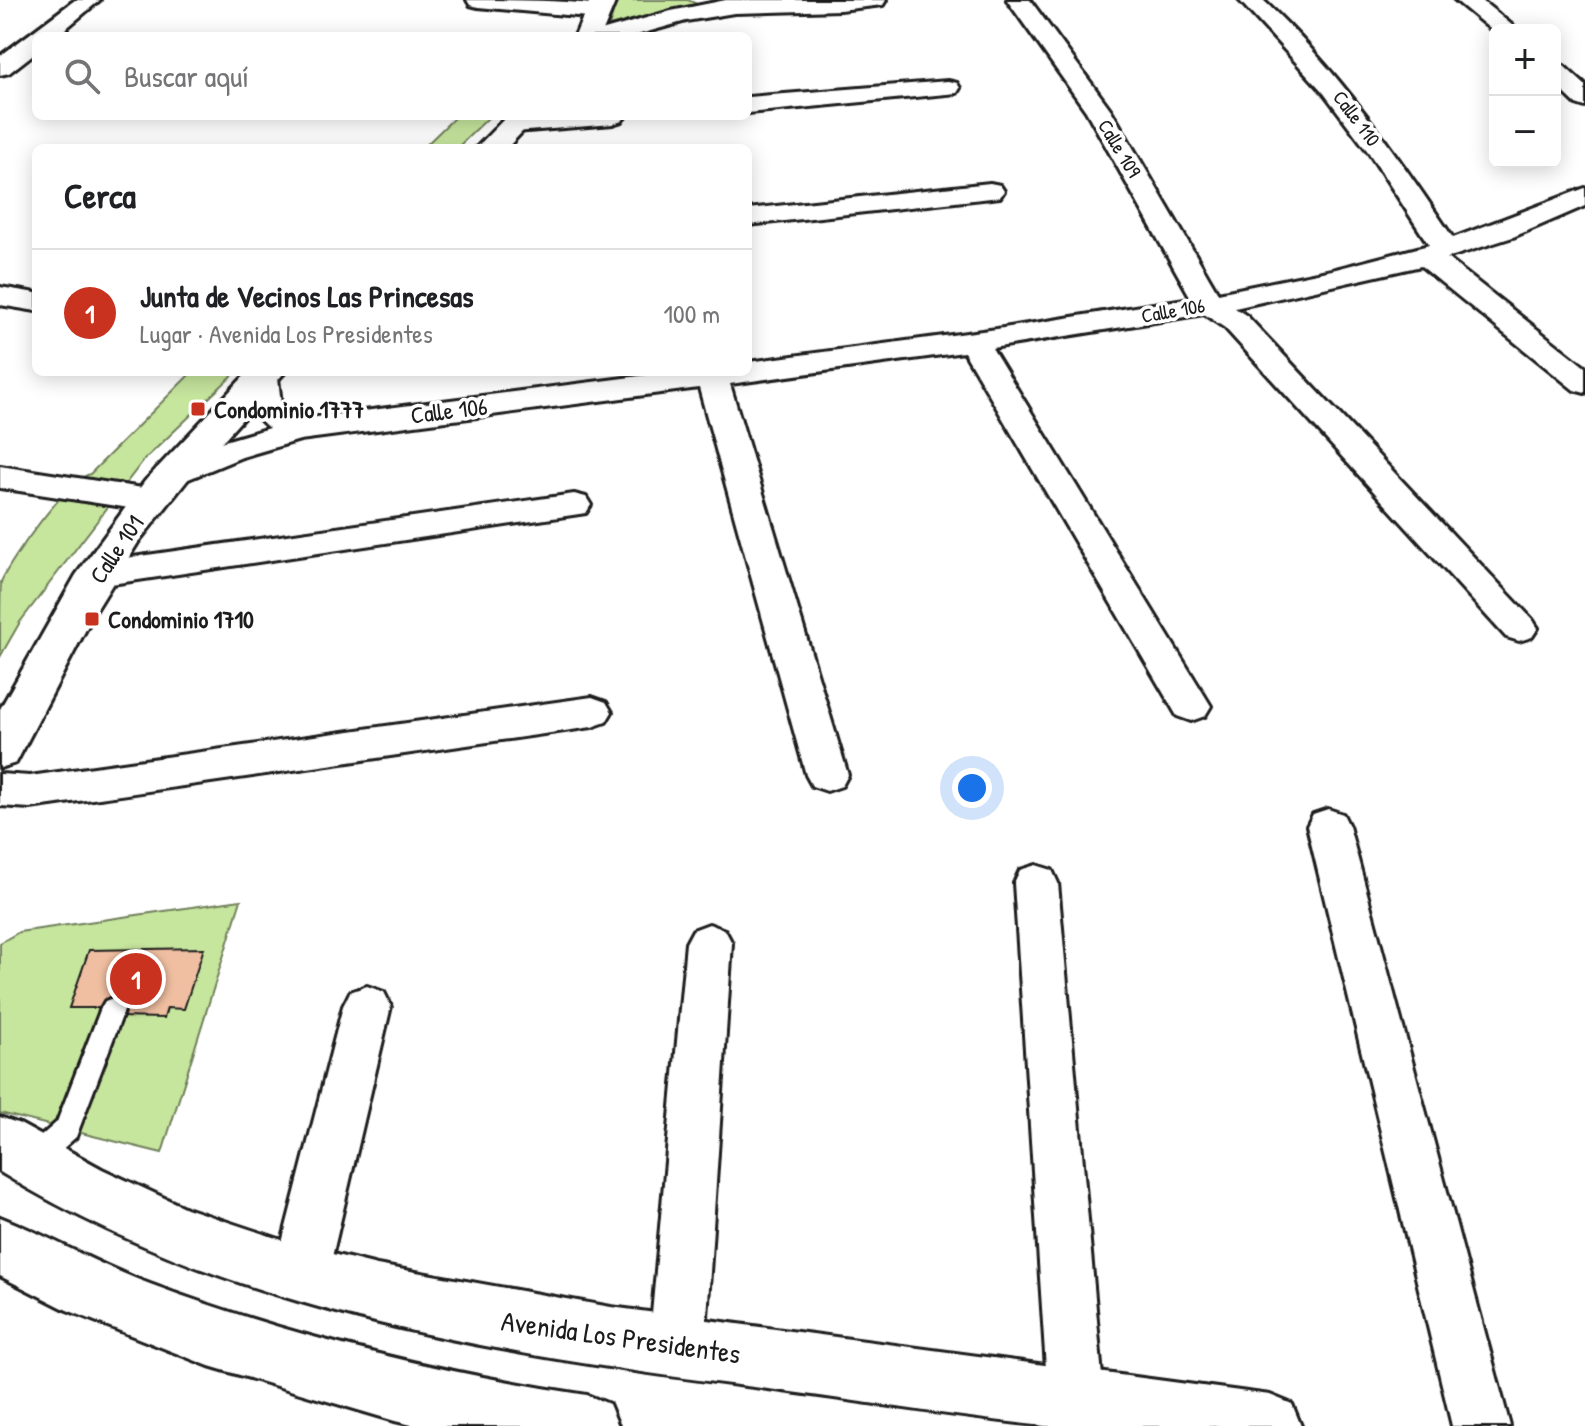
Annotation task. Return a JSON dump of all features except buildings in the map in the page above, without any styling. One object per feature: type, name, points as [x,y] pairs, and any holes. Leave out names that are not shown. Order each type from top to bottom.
[{"type":"street","points":[[47,32],[89,0]]},
{"type":"street","points":[[478,0],[601,6],[590,32]]},
{"type":"street","points":[[623,32],[726,3],[823,5],[875,0]]},
{"type":"street","name":"Calle 109","points":[[1018,0],[1098,110],[1210,304]]},
{"type":"street","name":"Calle 110","points":[[1250,0],[1337,90],[1386,157],[1436,253],[1585,383]]},
{"type":"street","points":[[1466,0],[1498,24]]},
{"type":"street","points":[[0,68],[32,44]]},
{"type":"street","points":[[1561,77],[1585,99]]},
{"type":"street","points":[[752,105],[948,88]]},
{"type":"street","points":[[495,144],[519,120]]},
{"type":"street","points":[[752,217],[990,191]]},
{"type":"street","name":"Calle 106","points":[[752,371],[973,342],[1313,284],[1436,253],[1581,202]]},
{"type":"street","points":[[0,296],[32,301]]},
{"type":"street","points":[[1210,304],[1236,322],[1519,628]]},
{"type":"street","points":[[973,342],[1191,706]]},
{"type":"street","name":"Calle 101","points":[[6,729],[98,574],[159,488],[264,376]]},
{"type":"street","points":[[265,376],[263,402],[269,413],[296,430]]},
{"type":"street","name":"Calle 106","points":[[159,488],[230,450],[296,430],[719,376]]},
{"type":"street","points":[[712,377],[827,775]]},
{"type":"street","points":[[0,477],[159,488]]},
{"type":"street","points":[[98,574],[574,505]]},
{"type":"street","points":[[0,790],[30,792],[592,712]]},
{"type":"street","points":[[1328,826],[1481,1426]]},
{"type":"street","points":[[1036,883],[1076,1399]]},
{"type":"street","points":[[677,1347],[709,943]]},
{"type":"street","points":[[301,1274],[367,1006]]},
{"type":"street","name":"Avenida Los Presidentes","points":[[16,1151],[150,1220],[225,1251],[301,1274],[467,1314],[677,1347],[1270,1426]]},
{"type":"street","points":[[0,1245],[86,1288],[194,1331],[310,1369],[403,1394],[500,1415],[587,1426]]},
{"type":"lane","points":[[16,1151],[67,1129],[113,1008]]},
{"type":"green space","points":[[617,0],[688,0],[697,4],[609,26]]},
{"type":"green space","points":[[452,120],[486,120],[461,144],[427,144]]},
{"type":"green space","points":[[188,376],[232,376],[143,461],[20,622],[0,657],[1,582],[55,505],[80,479],[90,474]]},
{"type":"green space","points":[[241,900],[162,1153],[0,1113],[0,943],[19,932]]},
{"type":"place","name":"Condominio 1777","points":[[198,409]]},
{"type":"place","name":"Condominio 1710","points":[[92,619]]},
{"type":"place","name":"Junta de Vecinos Las Princesas","points":[[136,979]]}]
